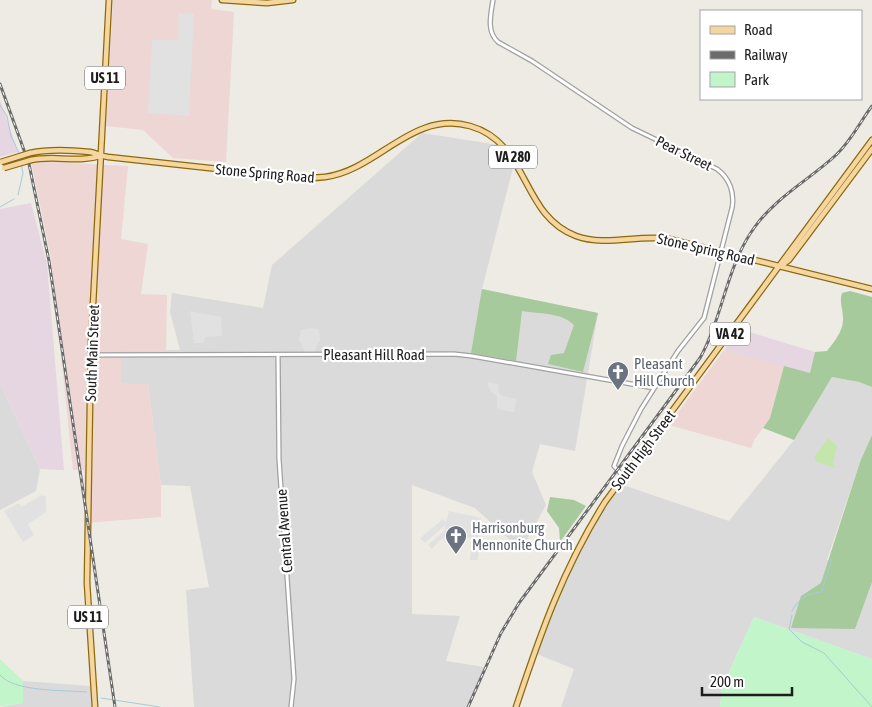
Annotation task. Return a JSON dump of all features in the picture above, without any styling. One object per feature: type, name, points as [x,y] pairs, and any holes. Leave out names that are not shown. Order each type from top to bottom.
[{"type":"main road","name":"South Main Street","points":[[95,707],[87,583],[91,355],[109,0]]},
{"type":"main road","points":[[222,0],[267,3],[293,0]]},
{"type":"main road","name":"Stone Spring Road","points":[[1,162],[30,153],[69,150],[100,156],[309,178],[325,177],[342,174],[361,165],[421,128],[437,124],[455,123],[480,130],[507,149],[517,162],[543,212],[555,224],[568,232],[596,240],[654,236],[872,289]]},
{"type":"main road","name":"South High Street","points":[[516,707],[540,633],[567,569],[587,531],[623,476],[780,267],[784,258],[872,140]]},
{"type":"main road","name":"VA 42","points":[[780,267],[789,260],[872,149]]},
{"type":"main road","name":"Stone Spring Road","points":[[2,169],[31,160],[52,157],[91,159],[100,156]]},
{"type":"street","name":"Pear Street","points":[[493,0],[491,29],[494,38],[498,42],[532,61],[632,128],[711,165],[724,175],[730,184],[733,201],[722,252],[704,318],[678,351],[633,423],[616,460],[615,469],[623,476]]},
{"type":"street","name":"Pleasant Hill Road","points":[[91,355],[472,356],[654,388]]},
{"type":"street","name":"Central Avenue","points":[[278,355],[279,459],[294,679],[291,707]]},
{"type":"shaded area","points":[[113,0],[212,0],[211,9],[234,12],[226,162],[173,158],[143,130],[106,126]]},
{"type":"shaded area","points":[[179,13],[194,14],[189,116],[148,113],[152,40],[178,40]]},
{"type":"shaded area","points":[[0,100],[18,152],[0,157]]},
{"type":"shaded area","points":[[422,133],[518,148],[482,289],[598,313],[575,451],[540,444],[532,472],[546,505],[521,550],[475,508],[412,485],[412,614],[460,616],[446,661],[484,667],[468,707],[194,707],[186,590],[209,587],[190,486],[161,485],[148,384],[121,384],[120,350],[180,350],[170,312],[172,293],[263,308],[272,265]]},
{"type":"shaded area","points":[[31,161],[128,166],[121,239],[148,244],[141,294],[167,295],[166,351],[121,351],[121,383],[148,384],[161,485],[161,517],[85,523],[84,470],[73,470],[51,258]]},
{"type":"shaded area","points":[[31,203],[47,264],[64,470],[40,469],[0,383],[0,209]]},
{"type":"shaded area","points":[[190,311],[221,317],[222,336],[206,337],[203,343],[194,343]]},
{"type":"shaded area","points":[[310,328],[319,330],[320,340],[314,352],[305,352],[299,339],[301,330]]},
{"type":"shaded area","points":[[739,329],[815,352],[810,374],[724,350]]},
{"type":"shaded area","points":[[724,350],[784,366],[770,418],[751,448],[669,425]]},
{"type":"shaded area","points":[[832,377],[859,382],[872,387],[872,435],[860,462],[827,560],[872,579],[872,659],[754,617],[722,687],[720,707],[561,707],[574,669],[537,654],[556,601],[578,553],[602,510],[620,484],[729,521],[794,440]]},
{"type":"shaded area","points":[[487,382],[498,384],[499,393],[502,396],[517,399],[514,412],[497,409],[497,396],[491,392]]},
{"type":"shaded area","points":[[0,383],[40,469],[36,491],[0,510]]},
{"type":"shaded area","points":[[42,495],[46,497],[46,512],[28,524],[34,535],[23,542],[4,511],[19,503],[21,507]]},
{"type":"shaded area","points":[[449,511],[481,518],[478,560],[470,560],[471,550],[475,549],[473,538],[450,536],[441,539],[432,549],[428,545],[445,530],[445,525],[425,543],[420,538],[443,519],[446,522]]},
{"type":"shaded area","points":[[23,681],[91,686],[92,707],[0,707],[23,703]]},
{"type":"green space","points":[[482,289],[598,313],[583,372],[548,364],[551,355],[564,353],[574,325],[563,318],[550,314],[522,311],[516,361],[471,353]]},
{"type":"green space","points":[[850,291],[872,297],[872,387],[859,382],[832,377],[794,440],[763,428],[770,418],[784,366],[810,373],[815,352],[827,351],[840,331],[843,322],[842,293]]},
{"type":"green space","points":[[872,435],[872,582],[855,629],[791,628],[801,596],[821,583],[860,462]]},
{"type":"green space","points":[[828,438],[837,446],[833,464],[835,468],[815,461],[815,456]]},
{"type":"green space","points":[[550,497],[574,500],[586,506],[560,542],[559,528],[547,511]]},
{"type":"green space","points":[[754,617],[872,659],[872,707],[720,707],[722,687]]},
{"type":"green space","points":[[0,659],[23,681],[23,703],[0,706]]},
{"type":"waterway","points":[[0,105],[7,116],[11,136],[20,155]]},
{"type":"waterway","points":[[18,195],[23,173],[20,159]]},
{"type":"waterway","points":[[0,207],[14,199]]},
{"type":"waterway","points":[[792,611],[804,597],[822,592],[831,558]]},
{"type":"waterway","points":[[792,615],[789,629],[802,642],[824,653],[872,707]]},
{"type":"waterway","points":[[0,675],[16,685],[86,692]]},
{"type":"waterway","points":[[101,698],[160,707]]},
{"type":"railway","points":[[0,84],[29,164],[49,261],[115,707]]},
{"type":"railway","points":[[468,707],[501,633],[519,603],[700,358],[714,326],[737,259],[754,228],[782,198],[841,150],[872,106]]},
{"type":"place","name":"Pleasant Hill Church","points":[[618,391]]},
{"type":"place","name":"Harrisonburg Mennonite Church","points":[[456,555]]}]
